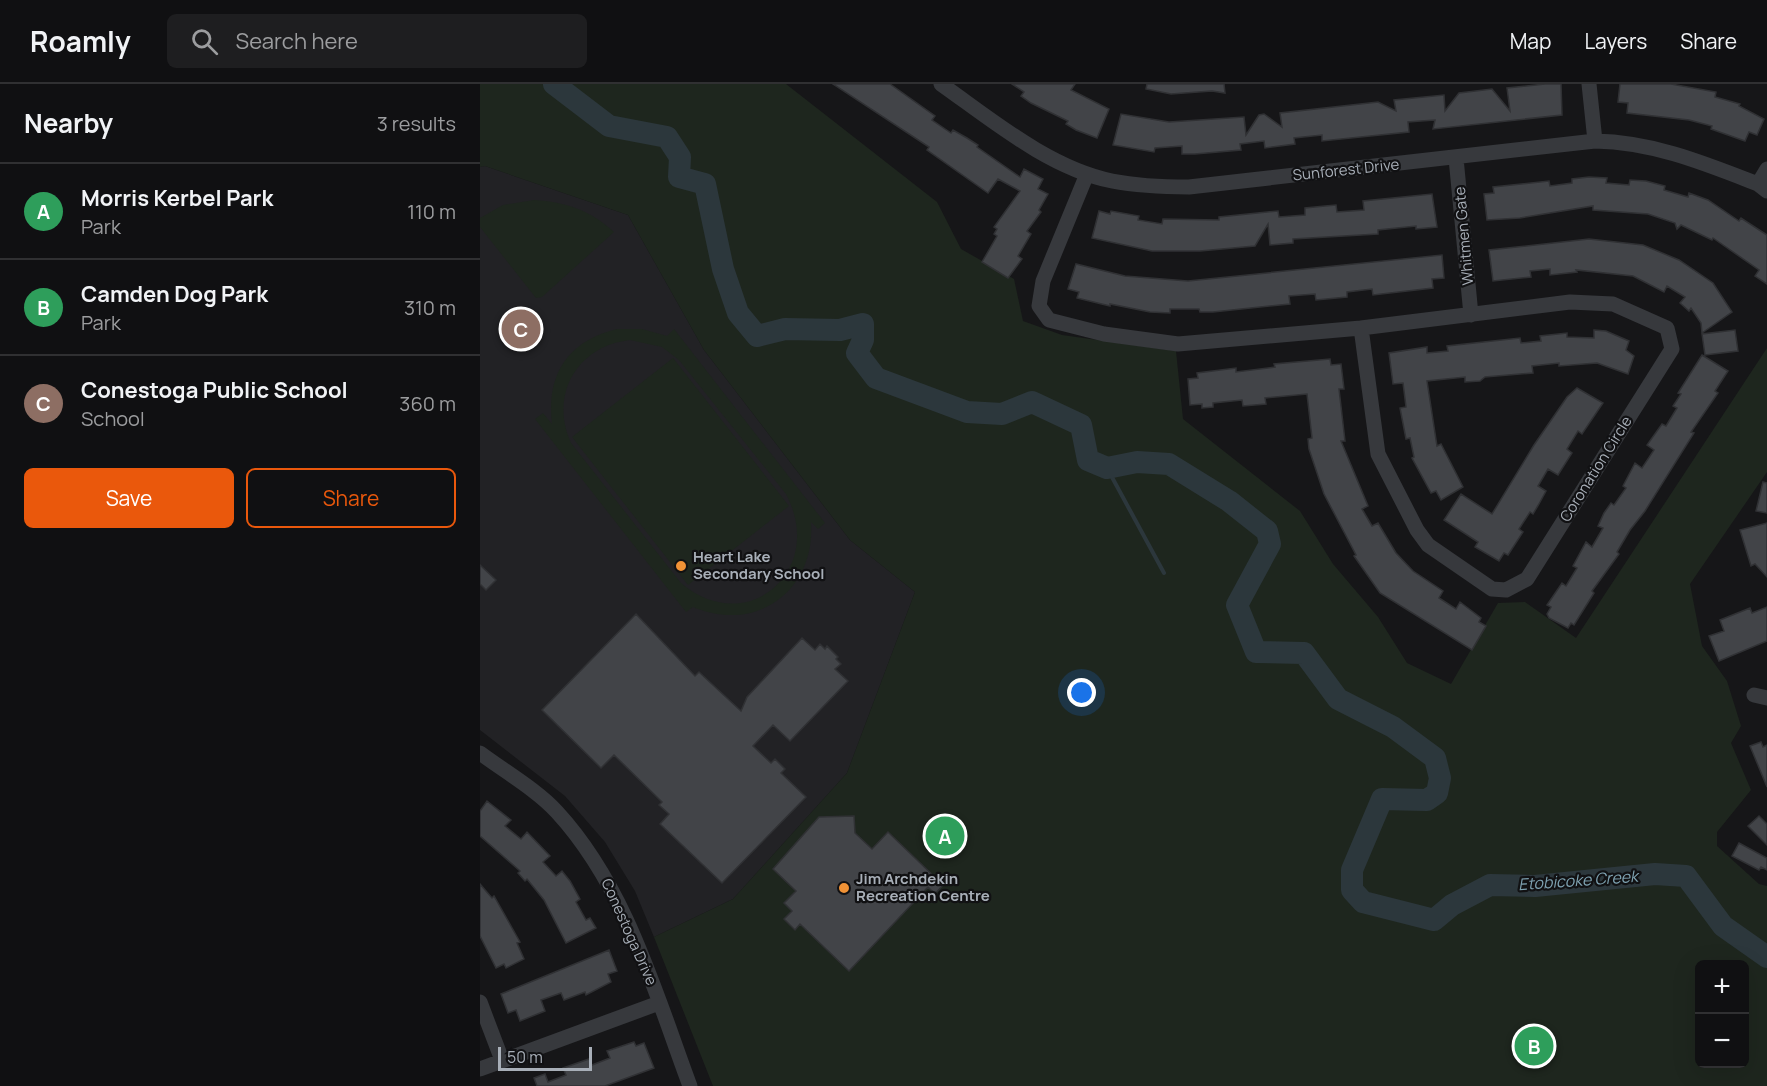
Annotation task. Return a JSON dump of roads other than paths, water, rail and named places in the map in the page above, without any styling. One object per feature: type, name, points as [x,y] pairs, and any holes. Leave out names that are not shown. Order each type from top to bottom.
[{"type":"street","name":"Sunforest Drive","points":[[941,84],[1042,152],[1087,174],[1144,186],[1189,187],[1595,141],[1617,141],[1676,152],[1762,188]]},
{"type":"street","points":[[1589,84],[1595,141]]},
{"type":"street","name":"Whitmen Gate","points":[[1456,158],[1471,315]]},
{"type":"street","points":[[1762,188],[1767,169]]},
{"type":"street","name":"Coronation Circle","points":[[1087,174],[1043,281],[1039,306],[1049,320],[1104,334],[1178,344],[1361,328],[1570,302],[1613,304],[1667,328],[1672,349],[1527,579],[1506,590],[1492,589],[1428,545],[1389,480],[1378,454],[1361,328]]},
{"type":"street","name":"Conestoga Drive","points":[[480,753],[555,810],[589,852],[611,886],[660,1003],[690,1086]]},
{"type":"street","points":[[480,1002],[502,1060]]},
{"type":"street","points":[[480,1069],[660,1003]]},
{"type":"waterway","name":"Etobicoke Creek","points":[[554,84],[609,126],[667,137],[680,157],[679,177],[705,184],[723,269],[738,313],[757,336],[785,329],[840,330],[863,324],[863,340],[857,353],[876,378],[967,412],[1002,414],[1032,402],[1081,425],[1088,460],[1107,468],[1137,462],[1169,464],[1229,501],[1267,531],[1270,544],[1237,605],[1256,652],[1304,653],[1338,699],[1393,727],[1435,758],[1440,778],[1437,793],[1427,800],[1382,799],[1352,870],[1352,890],[1363,902],[1434,920],[1452,905],[1490,885],[1535,886],[1655,874],[1686,876],[1723,926],[1767,957]]},
{"type":"waterway","points":[[1107,468],[1164,573]]},
{"type":"place","name":"Conestoga Public School","points":[[521,329]]},
{"type":"place","name":"Heart Lake Secondary School","points":[[681,566]]},
{"type":"place","name":"Morris Kerbel Park","points":[[945,836]]},
{"type":"place","name":"Jim Archdekin Recreation Centre","points":[[844,888]]},
{"type":"place","name":"Camden Dog Park","points":[[1534,1046]]}]
